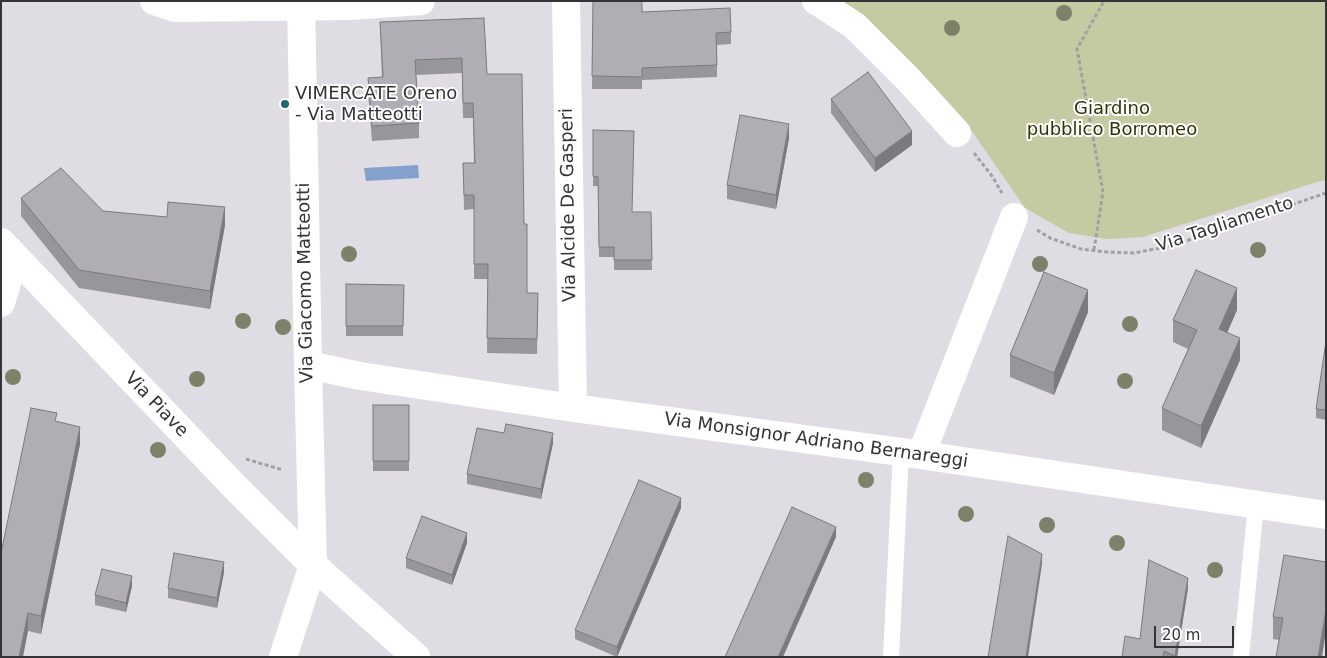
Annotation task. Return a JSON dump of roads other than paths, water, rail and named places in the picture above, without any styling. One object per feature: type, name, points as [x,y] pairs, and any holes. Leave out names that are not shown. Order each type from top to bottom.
[{"type":"street","points":[[154,1],[175,8],[301,4],[351,6],[421,1]]},
{"type":"street","name":"Via Alcide De Gasperi","points":[[566,1],[573,408]]},
{"type":"street","points":[[816,1],[855,26],[908,79],[957,133]]},
{"type":"street","name":"Via Giacomo Matteotti","points":[[301,4],[314,564]]},
{"type":"street","points":[[911,453],[1014,217]]},
{"type":"street","points":[[1,303],[8,249]]},
{"type":"street","name":"Via Piave","points":[[8,249],[234,486],[314,564],[416,657]]},
{"type":"street","name":"Via Monsignor Adriano Bernareggi","points":[[308,365],[360,376],[573,408],[911,453],[1326,515]]},
{"type":"street","points":[[283,657],[314,564]]},
{"type":"lane","points":[[891,657],[911,453]]},
{"type":"lane","points":[[1241,657],[1256,504]]},
{"type":"water","points":[[418,165],[419,178],[366,181],[364,168]]},
{"type":"place","name":"VIMERCATE Oreno - Via Matteotti","points":[[285,104]]},
{"type":"park label","name":"Giardino pubblico Borromeo","points":[[1112,119]]}]
